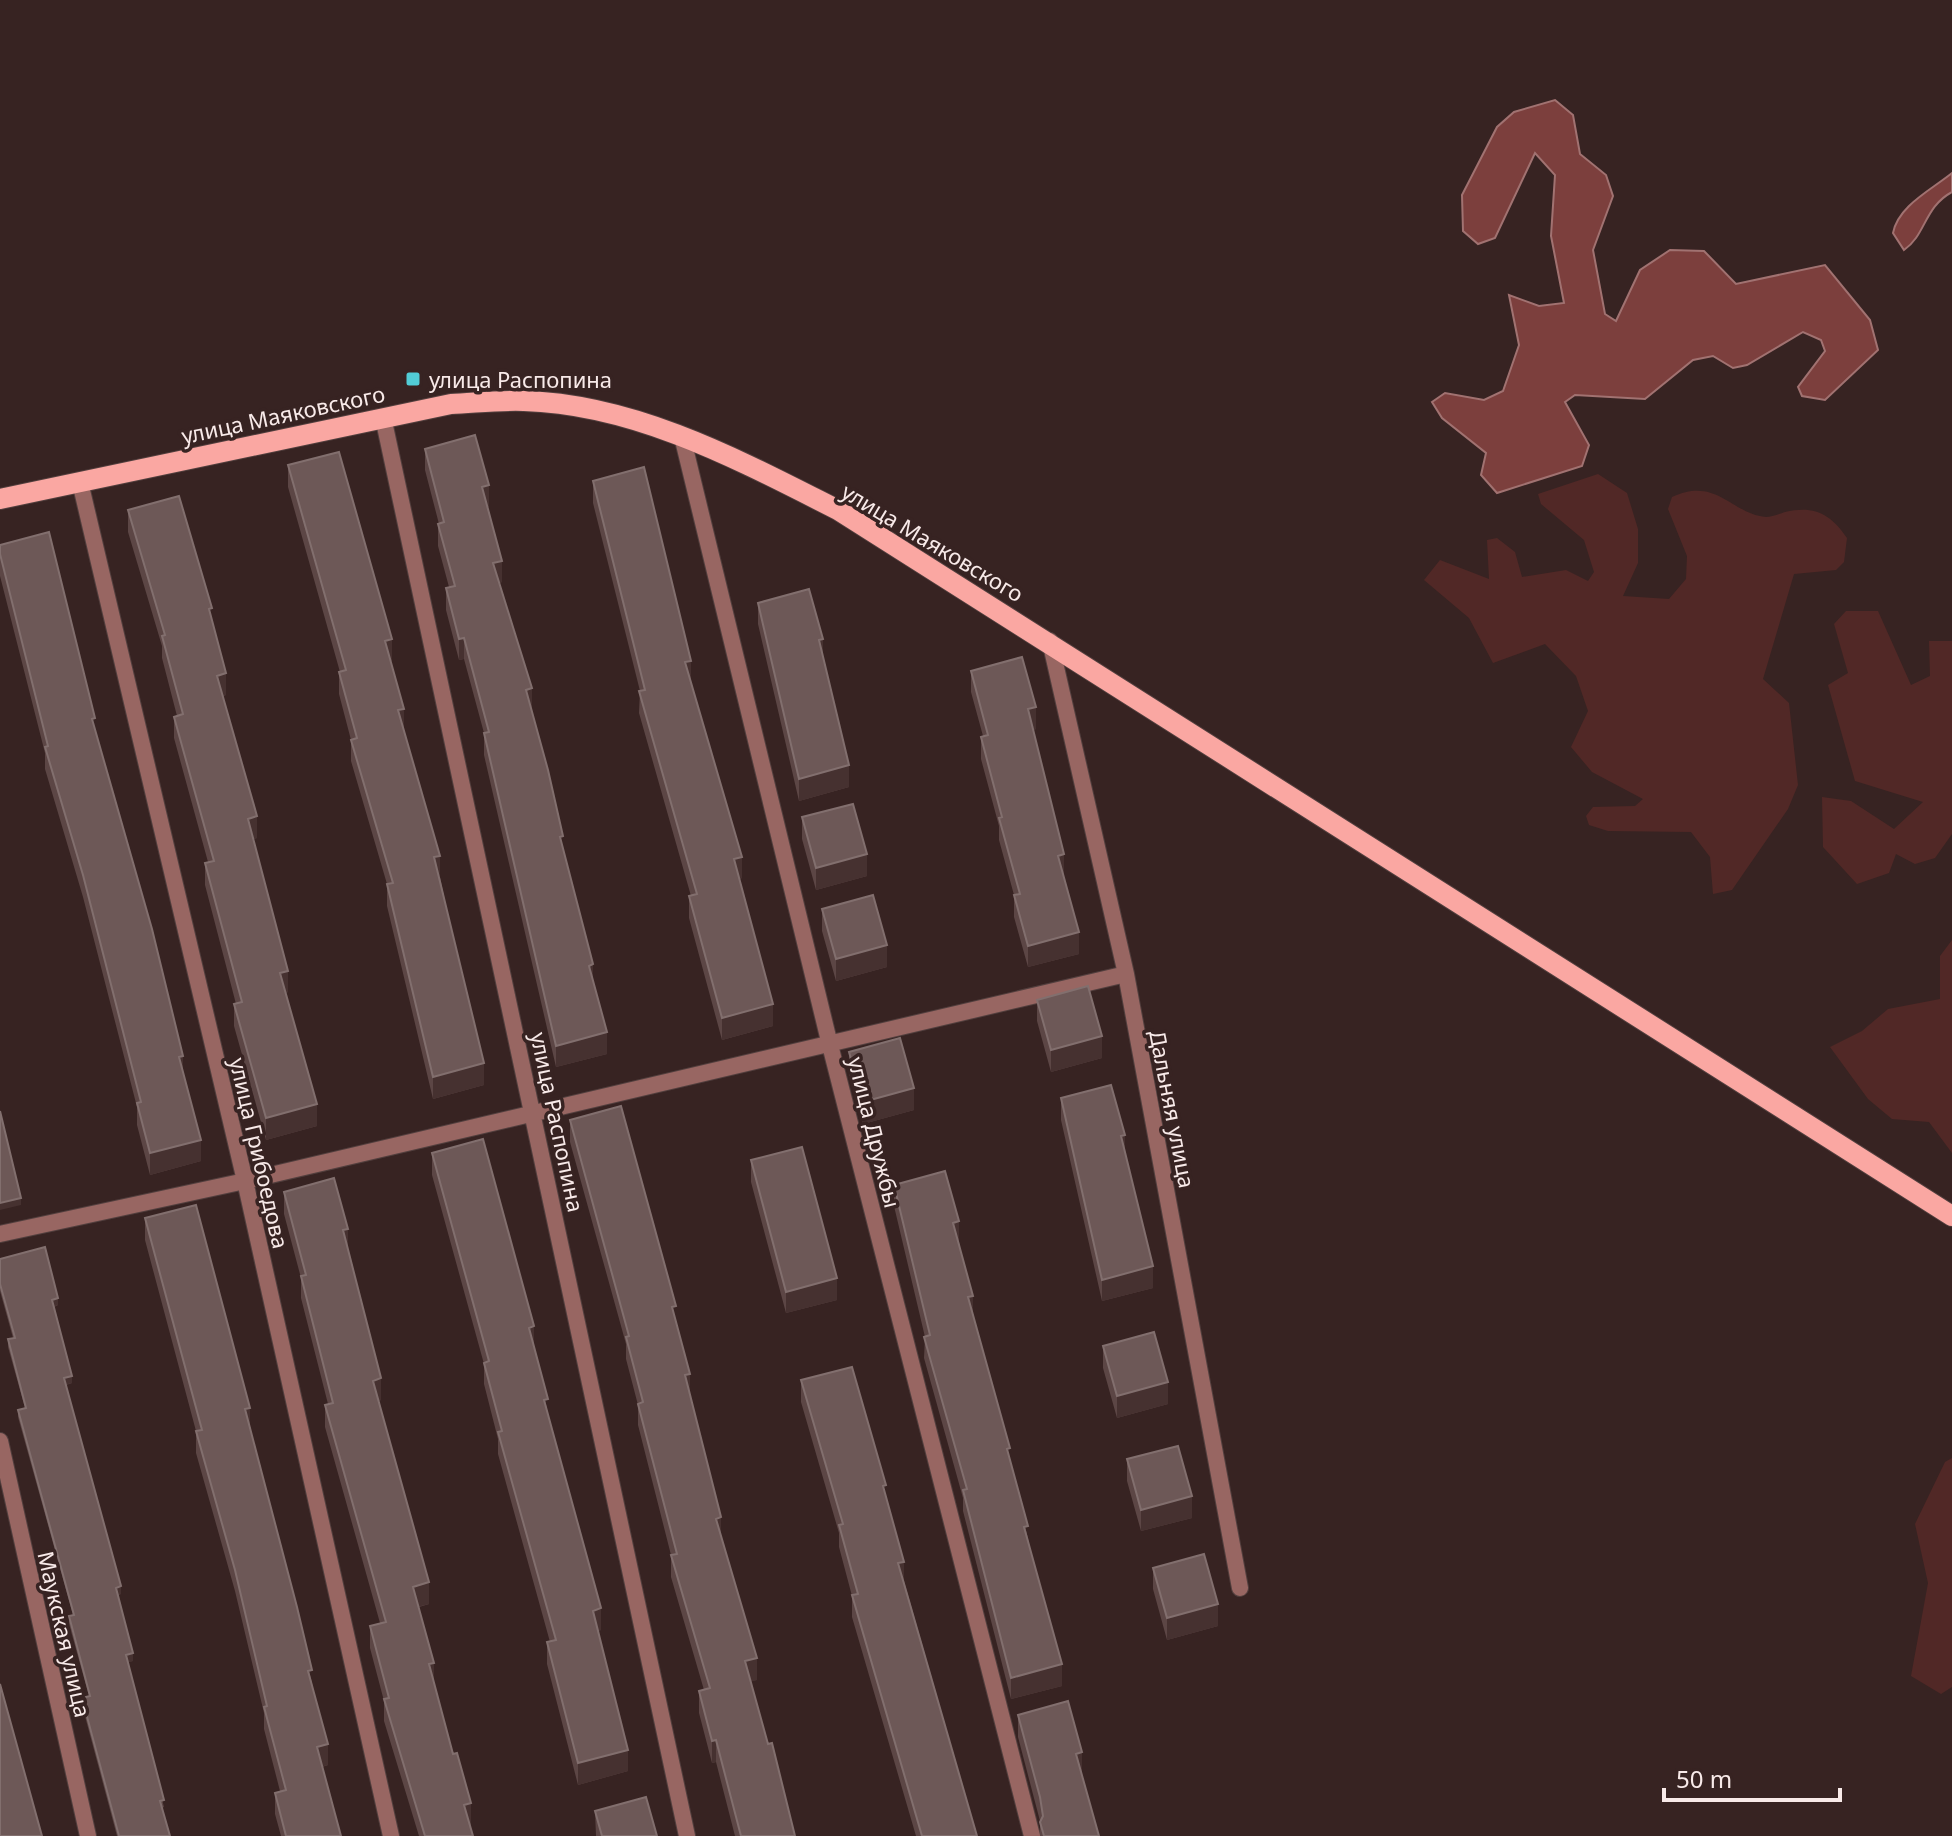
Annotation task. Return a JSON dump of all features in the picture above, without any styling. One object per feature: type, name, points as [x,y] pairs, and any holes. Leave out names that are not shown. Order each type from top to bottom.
[{"type":"main road","name":"улица Маяковского","points":[[0,499],[451,404],[525,401],[600,411],[682,436],[838,510],[1050,641],[1952,1216]]},
{"type":"street","name":"улица Распопина","points":[[383,417],[687,1836]]},
{"type":"street","name":"улица Дружбы","points":[[682,436],[829,1041],[1032,1836]]},
{"type":"street","name":"улица Грибоедова","points":[[80,482],[245,1181],[391,1836]]},
{"type":"street","name":"Дальняя улица","points":[[1050,641],[1126,974],[1240,1588]]},
{"type":"street","points":[[0,1234],[245,1181],[829,1041],[1126,974]]},
{"type":"street","name":"Маукская улица","points":[[0,1441],[88,1836]]},
{"type":"shaded area","points":[[1555,100],[1573,115],[1580,154],[1606,175],[1613,196],[1593,250],[1605,314],[1616,321],[1640,270],[1670,250],[1704,251],[1736,284],[1825,265],[1870,320],[1878,350],[1825,400],[1802,396],[1798,387],[1825,351],[1821,340],[1803,332],[1747,365],[1733,368],[1713,356],[1693,360],[1645,399],[1575,395],[1565,402],[1589,445],[1582,466],[1497,493],[1481,475],[1486,453],[1442,418],[1432,402],[1445,393],[1484,400],[1503,391],[1519,345],[1509,295],[1539,306],[1564,303],[1551,236],[1555,175],[1535,153],[1495,238],[1478,244],[1463,231],[1462,195],[1497,127],[1514,112]]},
{"type":"shaded area","points":[[1952,173],[1952,192],[1936,205],[1917,237],[1904,250],[1893,233],[1896,223],[1916,199]]},
{"type":"shaded area","points":[[1598,474],[1627,493],[1638,529],[1638,563],[1623,596],[1669,599],[1686,579],[1687,556],[1668,509],[1672,497],[1688,492],[1712,493],[1743,510],[1766,517],[1795,510],[1821,513],[1835,523],[1847,538],[1844,562],[1836,570],[1794,574],[1763,679],[1789,703],[1798,785],[1788,809],[1732,890],[1713,894],[1710,857],[1691,832],[1608,831],[1589,825],[1586,816],[1593,807],[1635,806],[1643,799],[1592,772],[1571,747],[1588,711],[1576,676],[1545,644],[1493,663],[1469,618],[1424,580],[1440,560],[1489,579],[1487,540],[1497,538],[1515,552],[1522,577],[1566,570],[1588,581],[1594,572],[1584,540],[1541,504],[1538,494]]},
{"type":"shaded area","points":[[1846,611],[1878,611],[1911,685],[1930,676],[1929,641],[1952,641],[1952,834],[1935,858],[1915,864],[1896,854],[1889,873],[1857,884],[1823,847],[1822,797],[1851,801],[1894,829],[1923,802],[1855,781],[1828,685],[1848,673],[1834,624]]},
{"type":"shaded area","points":[[1952,940],[1952,1153],[1929,1122],[1892,1119],[1868,1099],[1830,1047],[1862,1031],[1888,1009],[1940,999],[1940,956]]},
{"type":"shaded area","points":[[1952,1458],[1952,1687],[1941,1694],[1911,1676],[1928,1583],[1915,1524],[1945,1462]]},
{"type":"building","points":[[475,435],[489,485],[482,487],[502,561],[493,563],[532,688],[526,690],[548,770],[563,836],[560,837],[593,964],[589,966],[607,1032],[556,1046],[484,733],[489,732],[464,638],[459,639],[446,588],[455,586],[438,524],[444,522],[425,449]]},
{"type":"building","points":[[339,452],[392,639],[385,641],[404,709],[398,710],[440,856],[434,857],[484,1063],[433,1077],[387,884],[393,883],[351,740],[357,738],[339,672],[346,670],[288,465]]},
{"type":"building","points":[[644,467],[691,661],[685,662],[742,857],[734,859],[773,1004],[722,1018],[689,896],[697,894],[639,691],[645,690],[593,481]]},
{"type":"building","points":[[179,496],[212,608],[209,609],[226,673],[217,676],[257,816],[248,819],[288,971],[280,973],[317,1104],[266,1118],[234,1004],[242,1002],[205,863],[214,861],[174,717],[183,714],[162,636],[165,635],[128,510]]},
{"type":"building","points":[[49,532],[95,718],[92,719],[152,929],[183,1056],[179,1057],[201,1140],[150,1153],[137,1103],[141,1102],[83,875],[45,747],[48,746],[0,554],[0,545]]},
{"type":"building","points":[[809,589],[823,639],[819,640],[849,765],[799,779],[758,603]]},
{"type":"building","points":[[1022,657],[1036,707],[1028,709],[1064,854],[1058,856],[1079,932],[1028,946],[1014,895],[1020,894],[981,737],[988,735],[971,671]]},
{"type":"building","points":[[853,804],[867,854],[816,868],[802,817]]},
{"type":"building","points":[[873,895],[887,945],[836,959],[822,909]]},
{"type":"building","points":[[1088,986],[1102,1036],[1051,1050],[1037,1000]]},
{"type":"building","points":[[900,1038],[914,1088],[863,1102],[849,1052]]},
{"type":"building","points":[[1111,1085],[1153,1266],[1102,1280],[1061,1098]]},
{"type":"building","points":[[621,1106],[676,1306],[672,1307],[690,1374],[685,1375],[721,1517],[716,1519],[757,1658],[745,1661],[768,1744],[772,1743],[795,1836],[741,1836],[716,1740],[712,1741],[699,1691],[710,1688],[671,1555],[677,1554],[638,1404],[643,1402],[626,1337],[629,1336],[570,1120]]},
{"type":"building","points":[[0,1111],[21,1198],[0,1203]]},
{"type":"building","points":[[483,1139],[534,1326],[529,1328],[548,1399],[544,1400],[601,1608],[593,1611],[628,1750],[578,1763],[547,1642],[556,1640],[498,1432],[502,1431],[484,1363],[489,1361],[432,1153]]},
{"type":"building","points":[[802,1147],[837,1278],[786,1292],[751,1160]]},
{"type":"building","points":[[945,1171],[959,1221],[953,1223],[973,1296],[968,1297],[1010,1448],[1007,1449],[1028,1526],[1024,1527],[1062,1664],[1011,1678],[963,1490],[967,1489],[924,1337],[930,1335],[894,1185]]},
{"type":"building","points":[[334,1178],[348,1229],[343,1230],[381,1378],[373,1381],[429,1582],[413,1587],[434,1663],[429,1664],[453,1754],[457,1753],[471,1803],[464,1805],[473,1836],[425,1836],[384,1699],[389,1698],[370,1626],[386,1622],[325,1405],[333,1403],[301,1276],[306,1275],[284,1192]]},
{"type":"building","points":[[196,1205],[250,1408],[245,1409],[312,1670],[308,1671],[328,1744],[317,1747],[341,1836],[286,1836],[275,1793],[286,1790],[264,1707],[267,1706],[235,1570],[196,1431],[202,1430],[145,1218]]},
{"type":"building","points":[[45,1247],[58,1298],[52,1300],[72,1376],[64,1378],[121,1586],[116,1588],[133,1653],[126,1655],[164,1800],[160,1801],[170,1836],[119,1836],[82,1698],[90,1696],[69,1616],[74,1615],[18,1410],[26,1408],[8,1339],[15,1338],[0,1284],[0,1259]]},
{"type":"building","points":[[1154,1332],[1168,1382],[1117,1396],[1103,1346]]},
{"type":"building","points":[[852,1367],[886,1485],[883,1486],[904,1562],[898,1563],[977,1836],[922,1836],[852,1595],[858,1594],[839,1525],[843,1524],[801,1380]]},
{"type":"building","points":[[1178,1446],[1192,1496],[1141,1510],[1127,1459]]},
{"type":"building","points":[[1204,1554],[1218,1604],[1167,1618],[1153,1568]]},
{"type":"building","points":[[0,1684],[42,1836],[0,1836]]},
{"type":"building","points":[[1068,1701],[1082,1752],[1076,1754],[1099,1836],[1044,1836],[1040,1822],[1043,1816],[1040,1797],[1018,1715]]},
{"type":"building","points":[[646,1797],[657,1836],[602,1836],[595,1811]]},
{"type":"place","name":"улица Распопина","points":[[413,379]]}]
